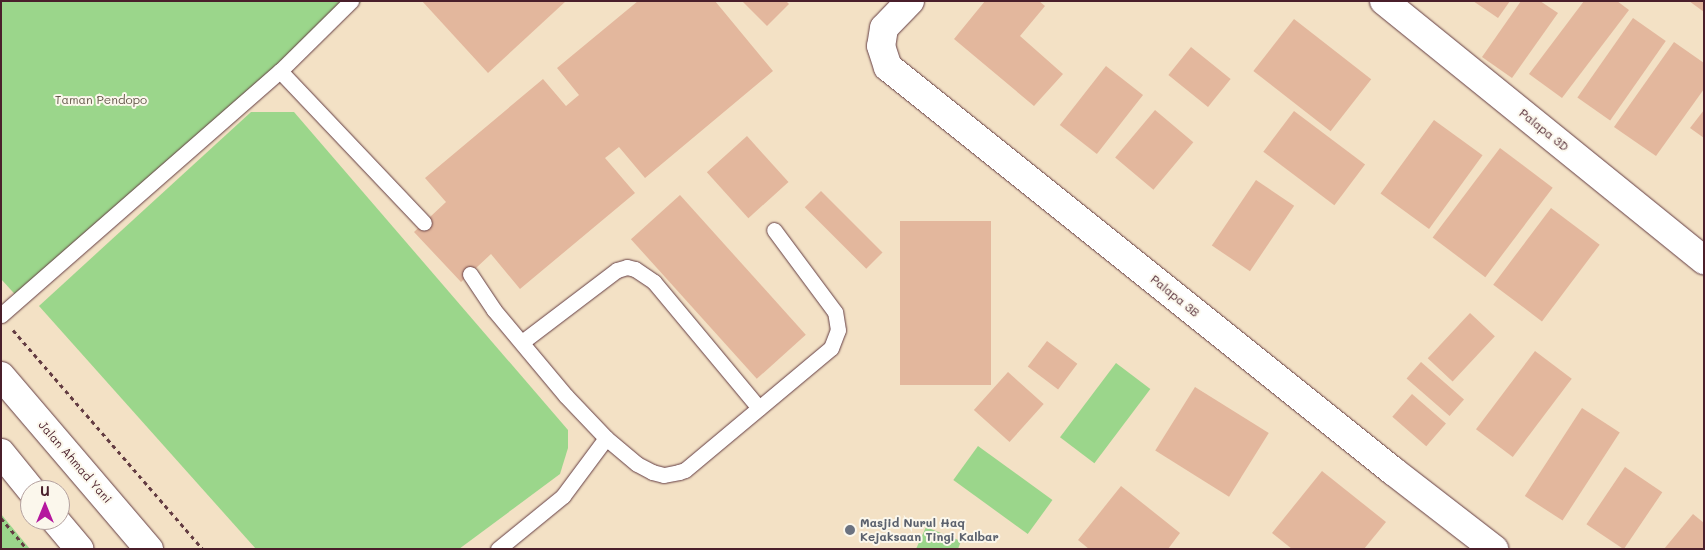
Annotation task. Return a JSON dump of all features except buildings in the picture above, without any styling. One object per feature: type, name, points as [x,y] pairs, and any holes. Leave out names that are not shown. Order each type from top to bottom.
[{"type":"main road","name":"Palapa 3B","points":[[910,1],[884,28],[881,46],[888,67],[1494,549]]},
{"type":"main road","name":"Palapa 3D","points":[[1384,1],[1704,260]]},
{"type":"main road","name":"Jalan Ahmad Yani","points":[[1,376],[149,549]]},
{"type":"main road","points":[[1,453],[23,480]]},
{"type":"main road","points":[[63,530],[79,549]]},
{"type":"lane","points":[[4,320],[280,70],[351,1]]},
{"type":"lane","points":[[280,70],[424,223]]},
{"type":"lane","points":[[470,274],[494,310],[566,396],[606,438],[637,464],[652,472],[664,475],[679,472],[831,348],[838,330],[838,320],[832,306],[774,230]]},
{"type":"lane","points":[[522,342],[617,270],[627,267],[635,269],[654,282],[759,408]]},
{"type":"lane","points":[[498,549],[563,496],[606,438]]},
{"type":"path","points":[[4,320],[203,549]]},
{"type":"path","points":[[1,518],[27,549]]},
{"type":"green space","name":"Taman Pendopo","points":[[1,1],[362,1],[22,302],[1,279]]},
{"type":"green space","points":[[251,112],[294,112],[568,430],[568,448],[560,474],[459,549],[256,549],[39,306]]},
{"type":"green space","points":[[1116,363],[1150,389],[1094,463],[1060,437]]},
{"type":"green space","points":[[978,446],[1052,500],[1028,534],[953,480]]},
{"type":"green space","points":[[1,514],[30,549],[1,549]]},
{"type":"green space","points":[[926,527],[961,541],[958,549],[916,549]]},
{"type":"place","name":"Masjid Nurul Haq Kejaksaan Tingi Kalbar","points":[[850,530]]}]
